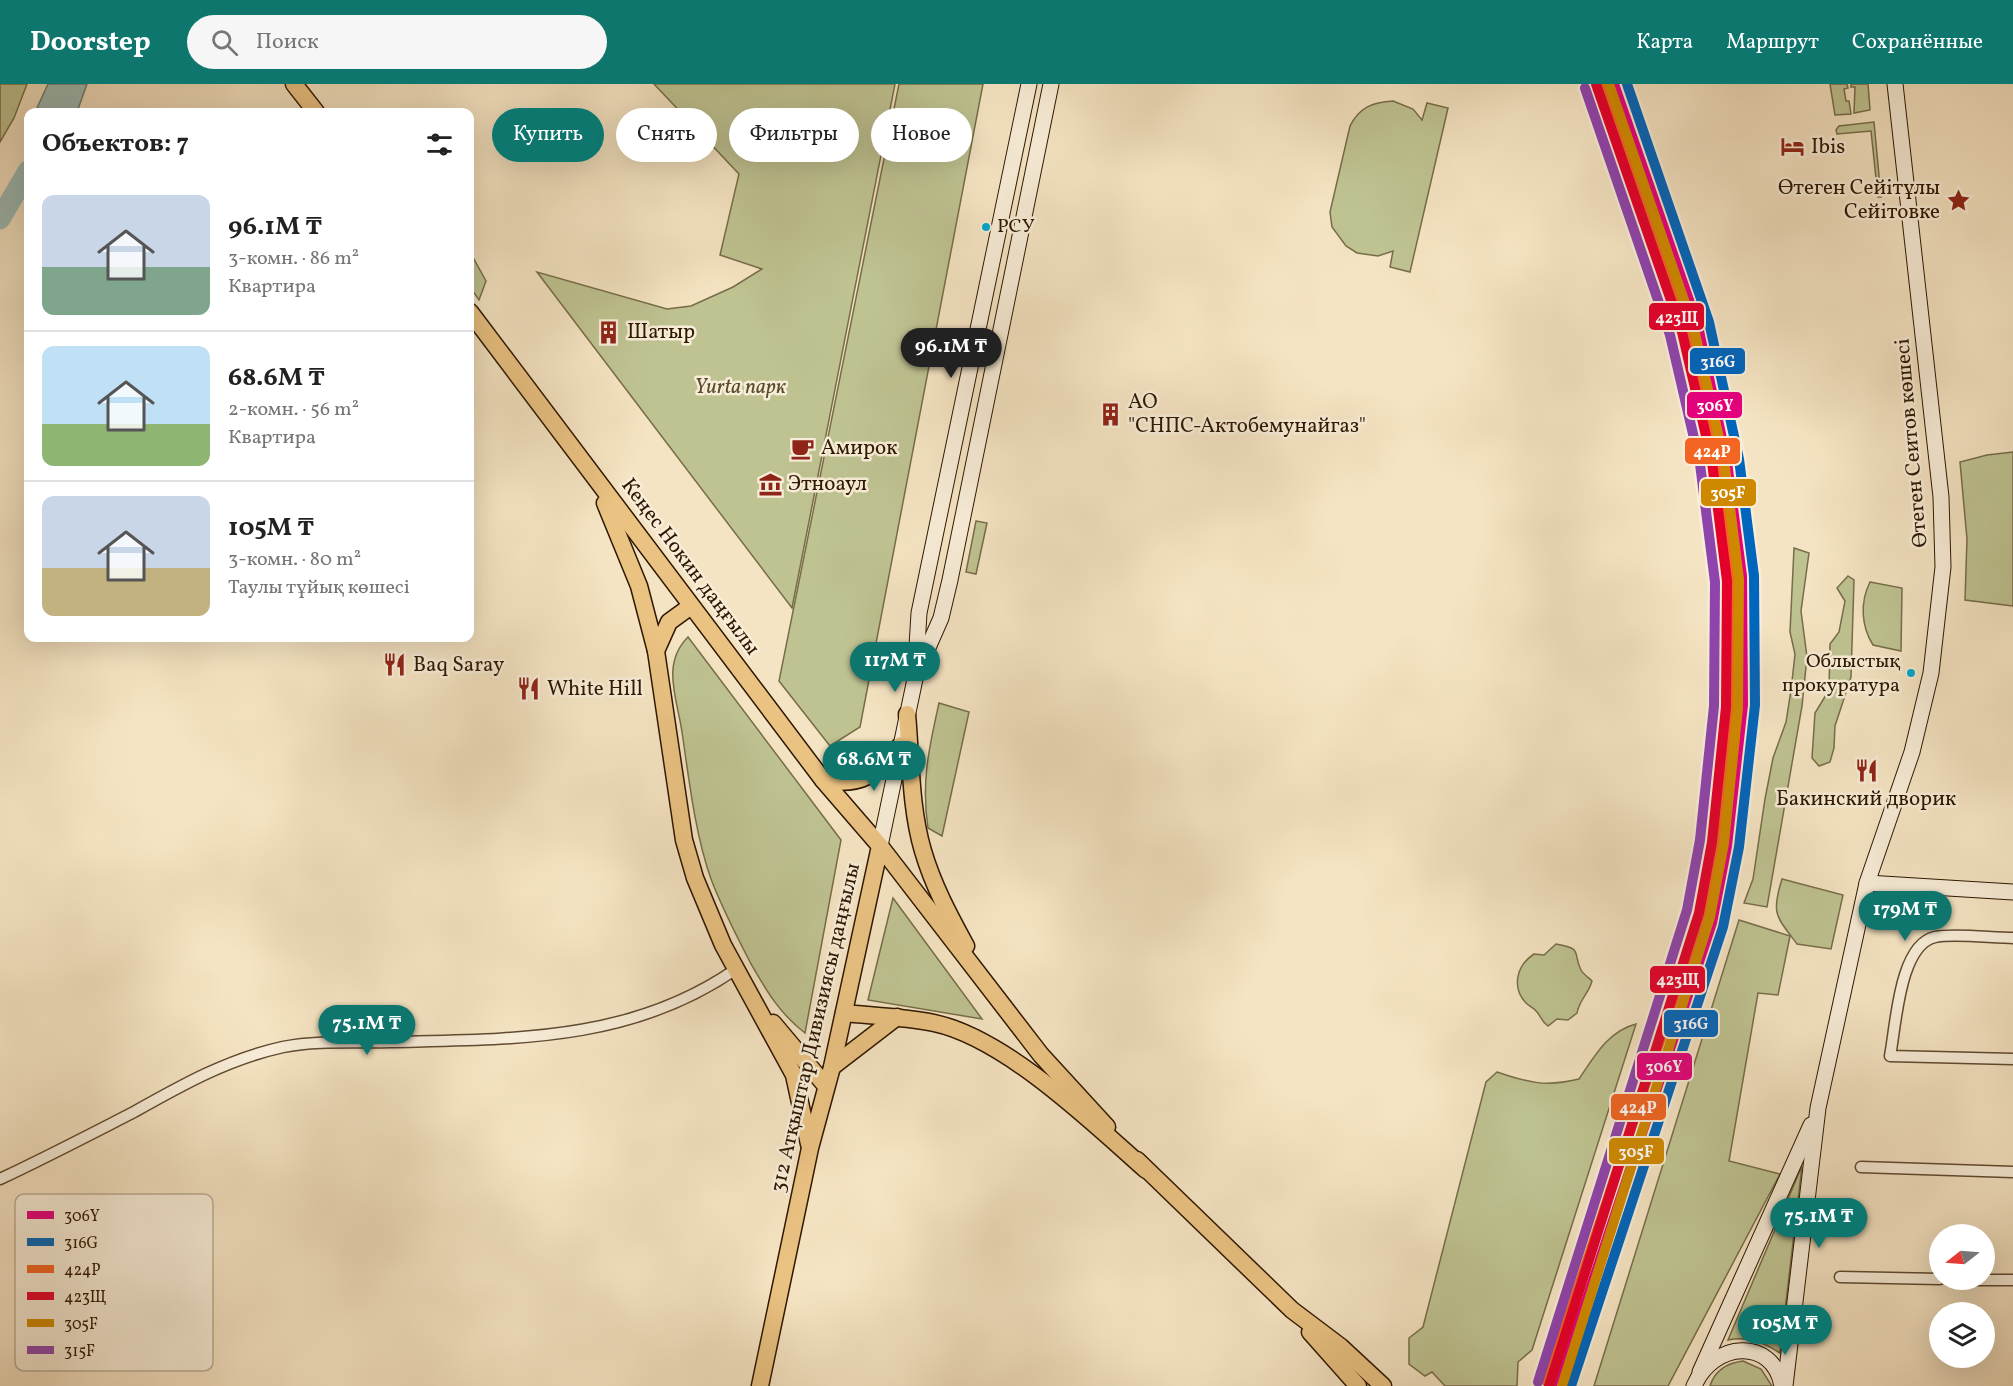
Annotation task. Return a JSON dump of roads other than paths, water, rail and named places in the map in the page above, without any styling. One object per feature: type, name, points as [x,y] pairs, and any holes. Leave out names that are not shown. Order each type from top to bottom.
[{"type":"main road","points":[[294,84],[313,108]]},
{"type":"main road","name":"312 Атқыштар Дивизиясы даңғылы","points":[[760,1386],[810,1148],[844,1013],[915,679],[919,612],[1029,84]]},
{"type":"main road","name":"312 Атқыштар Дивизиясы даңғылы","points":[[915,679],[941,618],[1051,84]]},
{"type":"main road","name":"Өтеген Сеитов көшесі","points":[[1818,1108],[1867,884],[1912,752],[1931,673],[1943,567],[1941,497],[1895,84]]},
{"type":"main road","name":"Кеңес Нокин даңғылы","points":[[474,317],[823,780],[880,846],[996,999]]},
{"type":"main road","points":[[971,366],[993,371]]},
{"type":"main road","points":[[591,473],[639,586],[656,651],[684,840],[699,891],[736,969],[795,1076],[810,1148]]},
{"type":"main road","points":[[942,502],[965,507]]},
{"type":"main road","points":[[656,651],[669,622],[691,606]]},
{"type":"main road","points":[[907,714],[914,805],[922,848],[937,892],[996,999],[1041,1055],[1146,1170]]},
{"type":"main road","points":[[823,780],[854,782],[867,778],[901,745]]},
{"type":"main road","points":[[1867,884],[2013,892]]},
{"type":"main road","points":[[759,1008],[826,1086]]},
{"type":"main road","points":[[844,1013],[897,1017],[935,1023],[975,1037],[1020,1066],[1101,1130],[1146,1170],[1292,1310],[1358,1386]]},
{"type":"main road","points":[[832,1067],[897,1017]]},
{"type":"main road","points":[[1697,1379],[1818,1108]]},
{"type":"main road","points":[[1784,1386],[1818,1108]]},
{"type":"main road","points":[[1292,1310],[1341,1347],[1383,1386]]},
{"type":"main road","points":[[1697,1379],[1710,1360],[1724,1353],[1746,1351],[1766,1359],[1775,1369],[1784,1386]]},
{"type":"street","points":[[2013,938],[1936,937],[1919,945],[1904,974],[1890,1056],[2013,1059]]},
{"type":"street","points":[[0,1179],[56,1153],[204,1072],[233,1061],[302,1044],[469,1040],[535,1036],[593,1028],[650,1015],[708,988],[736,969]]},
{"type":"street","points":[[1861,1167],[2013,1172]]},
{"type":"street","points":[[1840,1277],[1929,1279]]},
{"type":"street","points":[[1995,1280],[2013,1280]]},
{"type":"water","points":[[48,84],[87,84],[78,108],[37,108]]},
{"type":"waterway","points":[[0,219],[24,178]]},
{"type":"place","name":"Ibis","points":[[1793,147]]},
{"type":"place","name":"Өтеген Сейітұлы Сейітовке","points":[[1958,200]]},
{"type":"place","name":"РСУ","points":[[986,227]]},
{"type":"place","name":"Шатыр","points":[[609,332]]},
{"type":"place","name":"АО \"СНПС-Актобемунайгаз\"","points":[[1110,414]]},
{"type":"place","name":"Амирок","points":[[803,448]]},
{"type":"place","name":"Этноаул","points":[[770,484]]},
{"type":"place","name":"Baq Saray","points":[[395,665]]},
{"type":"place","name":"Облыстық прокуратура","points":[[1911,673]]},
{"type":"place","name":"White Hill","points":[[529,689]]},
{"type":"place","name":"Бакинский дворик","points":[[1866,771]]},
{"type":"park label","name":"Yurta парк","points":[[740,387]]}]
